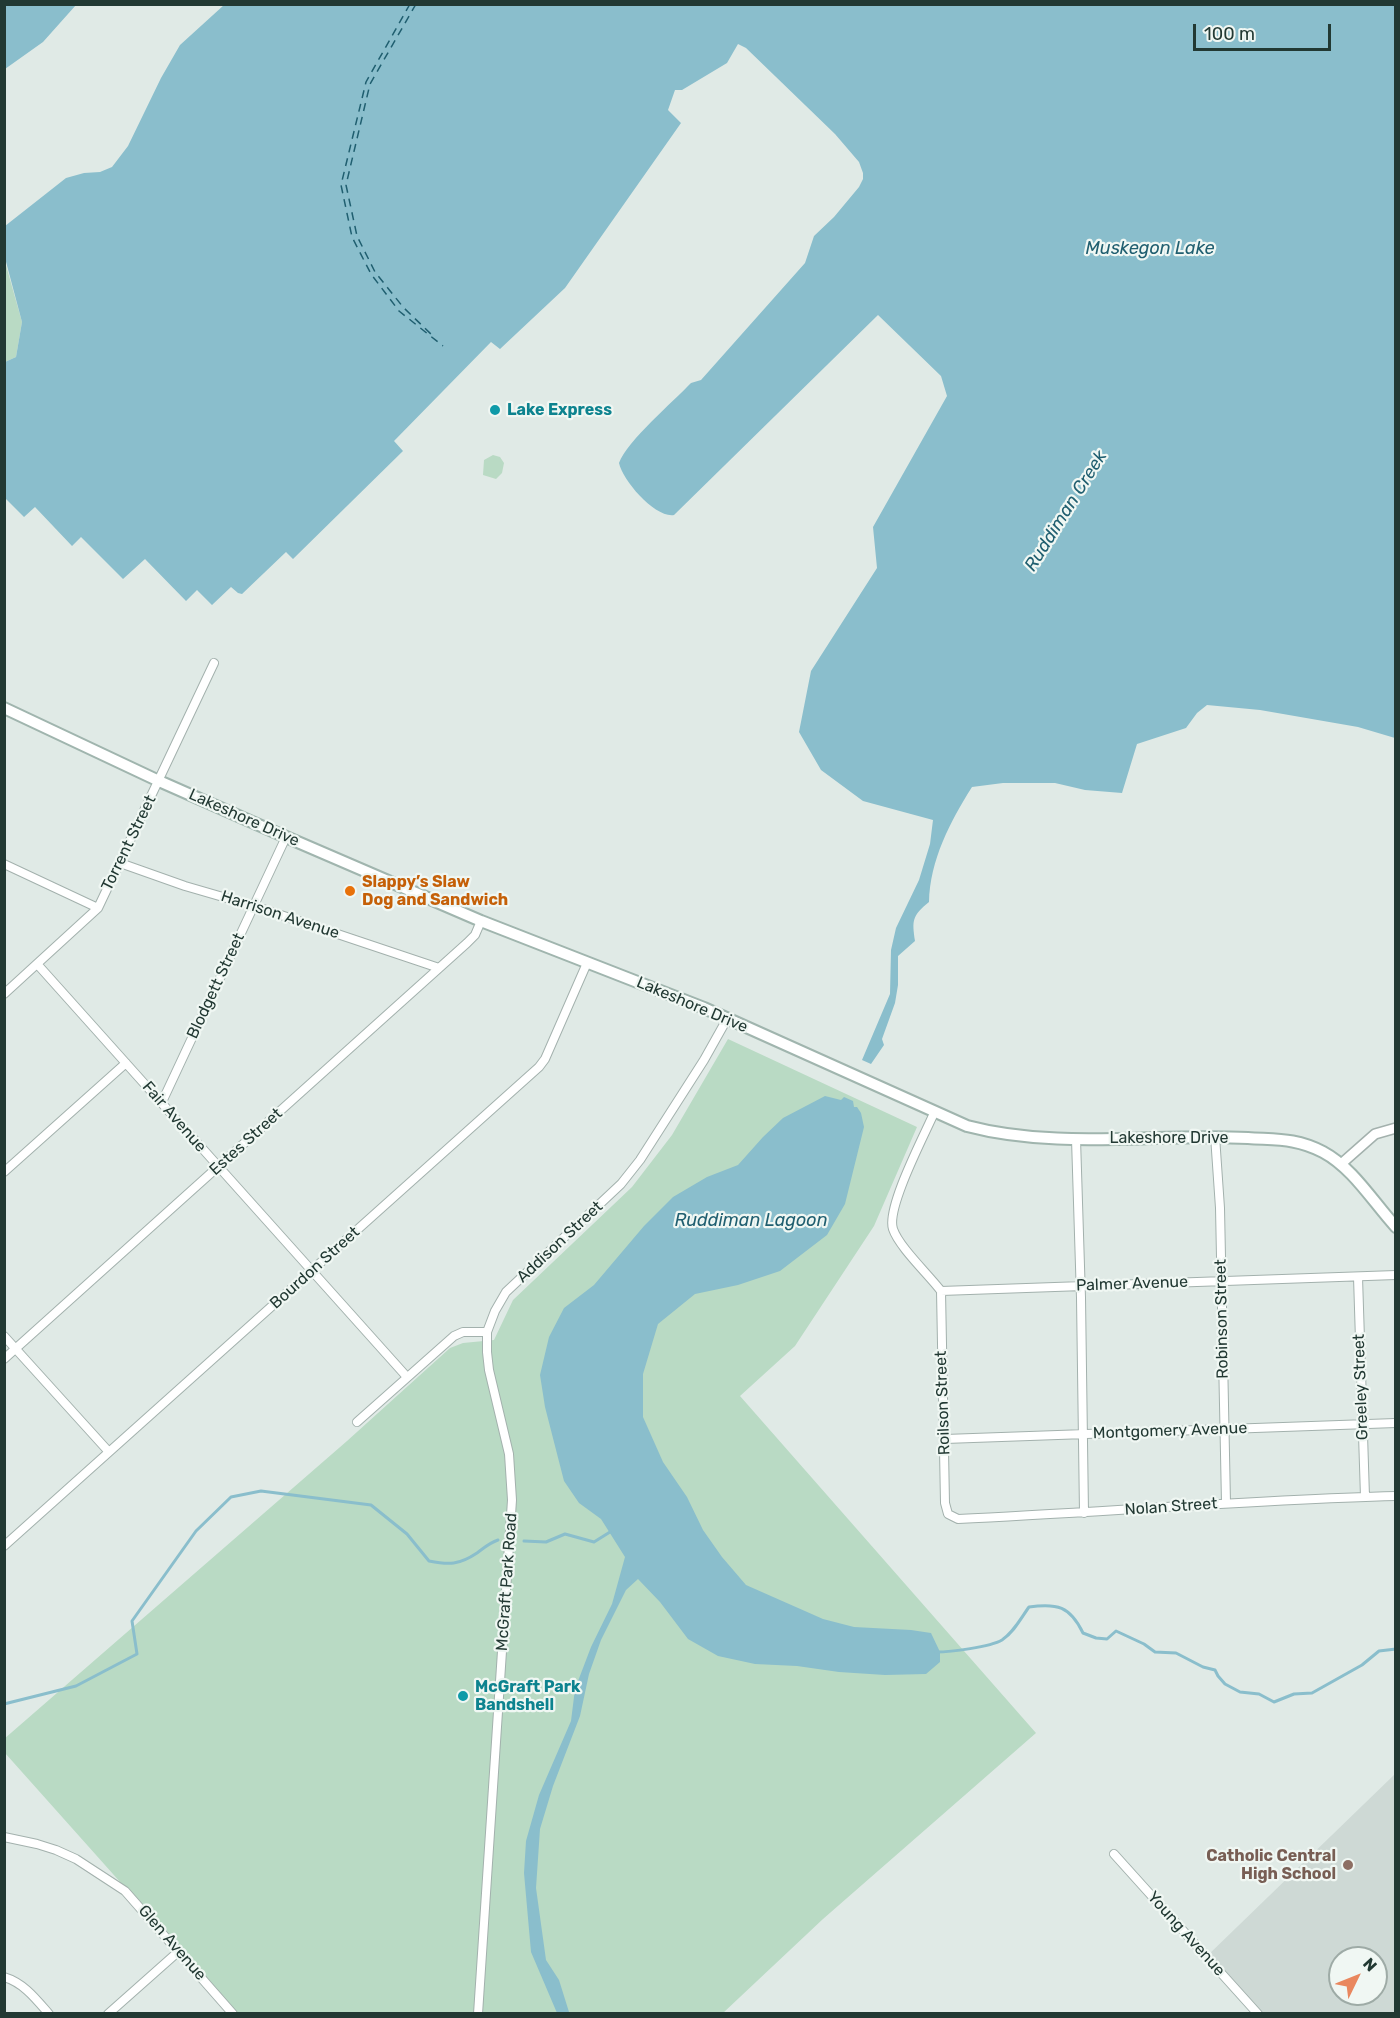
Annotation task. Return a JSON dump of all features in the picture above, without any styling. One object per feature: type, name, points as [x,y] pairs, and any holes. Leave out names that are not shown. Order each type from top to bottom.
[{"type":"main road","name":"Lakeshore Drive","points":[[6,712],[286,837],[481,921],[667,993],[967,1126],[997,1134],[1026,1138],[1215,1136],[1289,1140],[1323,1152],[1341,1164],[1395,1227]]},
{"type":"street","name":"Torrent Street","points":[[4,994],[98,908],[214,663]]},
{"type":"street","name":"Blodgett Street","points":[[162,1102],[286,837]]},
{"type":"street","name":"Harrison Avenue","points":[[120,863],[439,968]]},
{"type":"street","points":[[4,864],[98,908]]},
{"type":"street","name":"Estes Street","points":[[4,1359],[471,939],[481,921]]},
{"type":"street","name":"Bourdon Street","points":[[4,1546],[539,1067],[545,1059],[587,963]]},
{"type":"street","name":"Fair Avenue","points":[[38,965],[407,1377]]},
{"type":"street","name":"Addison Street","points":[[487,1332],[495,1311],[507,1292],[621,1184],[704,1060],[727,1019]]},
{"type":"street","points":[[4,1172],[126,1063]]},
{"type":"street","points":[[934,1113],[892,1213],[893,1230],[896,1235],[941,1291]]},
{"type":"street","points":[[1341,1164],[1375,1134],[1395,1128]]},
{"type":"street","name":"Robinson Street","points":[[1215,1136],[1220,1208],[1227,1503]]},
{"type":"street","points":[[1076,1139],[1081,1286],[1084,1513]]},
{"type":"street","name":"Palmer Avenue","points":[[941,1291],[1395,1275]]},
{"type":"street","name":"Greeley Street","points":[[1358,1277],[1365,1497]]},
{"type":"street","name":"Roilson Street","points":[[941,1291],[945,1503],[948,1514]]},
{"type":"street","points":[[357,1422],[459,1333],[487,1332]]},
{"type":"street","name":"McGraft Park Road","points":[[478,2013],[512,1500],[509,1454],[489,1370],[487,1332]]},
{"type":"street","points":[[4,1336],[109,1452]]},
{"type":"street","name":"Montgomery Avenue","points":[[945,1439],[1395,1423]]},
{"type":"street","name":"Nolan Street","points":[[948,1514],[958,1519],[1227,1503],[1395,1496]]},
{"type":"street","name":"Glen Avenue","points":[[4,1838],[56,1850],[106,1877],[125,1891],[233,2013]]},
{"type":"street","name":"Young Avenue","points":[[1114,1854],[1257,2013]]},
{"type":"street","points":[[108,2013],[179,1950]]},
{"type":"street","points":[[4,1977],[18,1983],[49,2013]]},
{"type":"shaded area","name":"Catholic Central High School","points":[[1395,1774],[1395,2013],[1259,2013],[1206,1957]]},
{"type":"green space","points":[[4,258],[22,322],[16,357],[5,362]]},
{"type":"green space","points":[[493,455],[500,457],[504,463],[502,473],[496,479],[483,475],[484,460]]},
{"type":"green space","points":[[728,1039],[917,1127],[874,1226],[795,1346],[740,1396],[1036,1733],[823,1919],[723,2013],[237,2013],[5,1753],[4,1739],[347,1441],[450,1348],[463,1343],[494,1340],[513,1300],[632,1187],[672,1135]]},
{"type":"water","points":[[5,4],[76,5],[43,42],[5,69]]},
{"type":"water","name":"Muskegon Lake","points":[[224,5],[1395,5],[1395,738],[1358,727],[1260,710],[1207,705],[1197,713],[1186,728],[1137,744],[1122,793],[1085,790],[1055,783],[1003,783],[972,787],[956,814],[937,856],[929,902],[916,915],[915,941],[898,956],[898,985],[895,1003],[882,1039],[884,1045],[871,1064],[862,1060],[890,994],[891,950],[896,928],[919,880],[930,844],[933,820],[863,801],[821,770],[799,732],[811,671],[877,568],[873,527],[947,396],[941,376],[878,315],[674,515],[658,511],[649,505],[633,488],[619,463],[641,433],[691,383],[701,380],[805,263],[814,236],[834,217],[859,187],[863,173],[859,162],[835,134],[746,48],[738,44],[727,63],[682,90],[675,90],[668,110],[681,123],[565,288],[500,349],[491,342],[394,441],[403,451],[293,559],[286,552],[242,594],[231,587],[212,605],[197,590],[186,601],[145,559],[123,579],[81,537],[72,546],[35,507],[24,517],[5,498],[5,362],[16,357],[22,322],[5,258],[5,226],[66,178],[100,172],[112,167],[128,146],[180,45]]},
{"type":"water","name":"Ruddiman Lagoon","points":[[825,1096],[841,1100],[844,1097],[853,1101],[854,1107],[857,1107],[861,1113],[864,1127],[845,1204],[827,1235],[780,1271],[738,1285],[695,1294],[658,1324],[643,1374],[643,1417],[663,1462],[687,1497],[703,1530],[746,1585],[823,1619],[854,1627],[931,1633],[940,1652],[940,1662],[926,1674],[885,1675],[755,1664],[718,1656],[688,1639],[660,1602],[638,1579],[626,1590],[601,1640],[589,1674],[580,1716],[553,1786],[540,1829],[536,1888],[546,1960],[559,1980],[569,2012],[557,2013],[531,1952],[524,1873],[526,1841],[539,1795],[571,1721],[575,1689],[591,1647],[612,1604],[625,1557],[601,1519],[579,1503],[564,1481],[545,1407],[540,1375],[549,1337],[564,1308],[594,1285],[644,1226],[673,1197],[707,1177],[738,1165],[783,1118]]},
{"type":"waterway","points":[[4,1704],[76,1686],[137,1654],[132,1621],[196,1531],[231,1497],[261,1491],[371,1505],[407,1534],[429,1561],[454,1563],[465,1560],[498,1540]]},
{"type":"waterway","points":[[524,1541],[546,1542],[565,1534],[594,1542],[610,1532]]},
{"type":"waterway","points":[[936,1652],[970,1649],[996,1643],[1010,1633],[1029,1607],[1055,1606],[1068,1612],[1083,1633],[1107,1639],[1116,1631],[1144,1644],[1155,1652],[1176,1653],[1203,1667],[1215,1670],[1225,1684],[1240,1692],[1259,1694],[1274,1702],[1294,1694],[1312,1693],[1362,1665],[1379,1651],[1396,1649]]},
{"type":"ferry route","points":[[410,4],[366,82],[341,185],[352,237],[371,274],[399,311],[443,346]]},
{"type":"ferry route","points":[[416,4],[370,84],[346,185],[357,236],[375,272],[403,307],[435,338]]},
{"type":"place","name":"Lake Express","points":[[495,410]]},
{"type":"place","name":"Slappy’s Slaw Dog and Sandwich","points":[[350,891]]},
{"type":"place","name":"McGraft Park Bandshell","points":[[463,1696]]},
{"type":"place","name":"Catholic Central High School","points":[[1348,1865]]},
{"type":"water label","name":"Ruddiman Creek","points":[[1066,511]]}]
